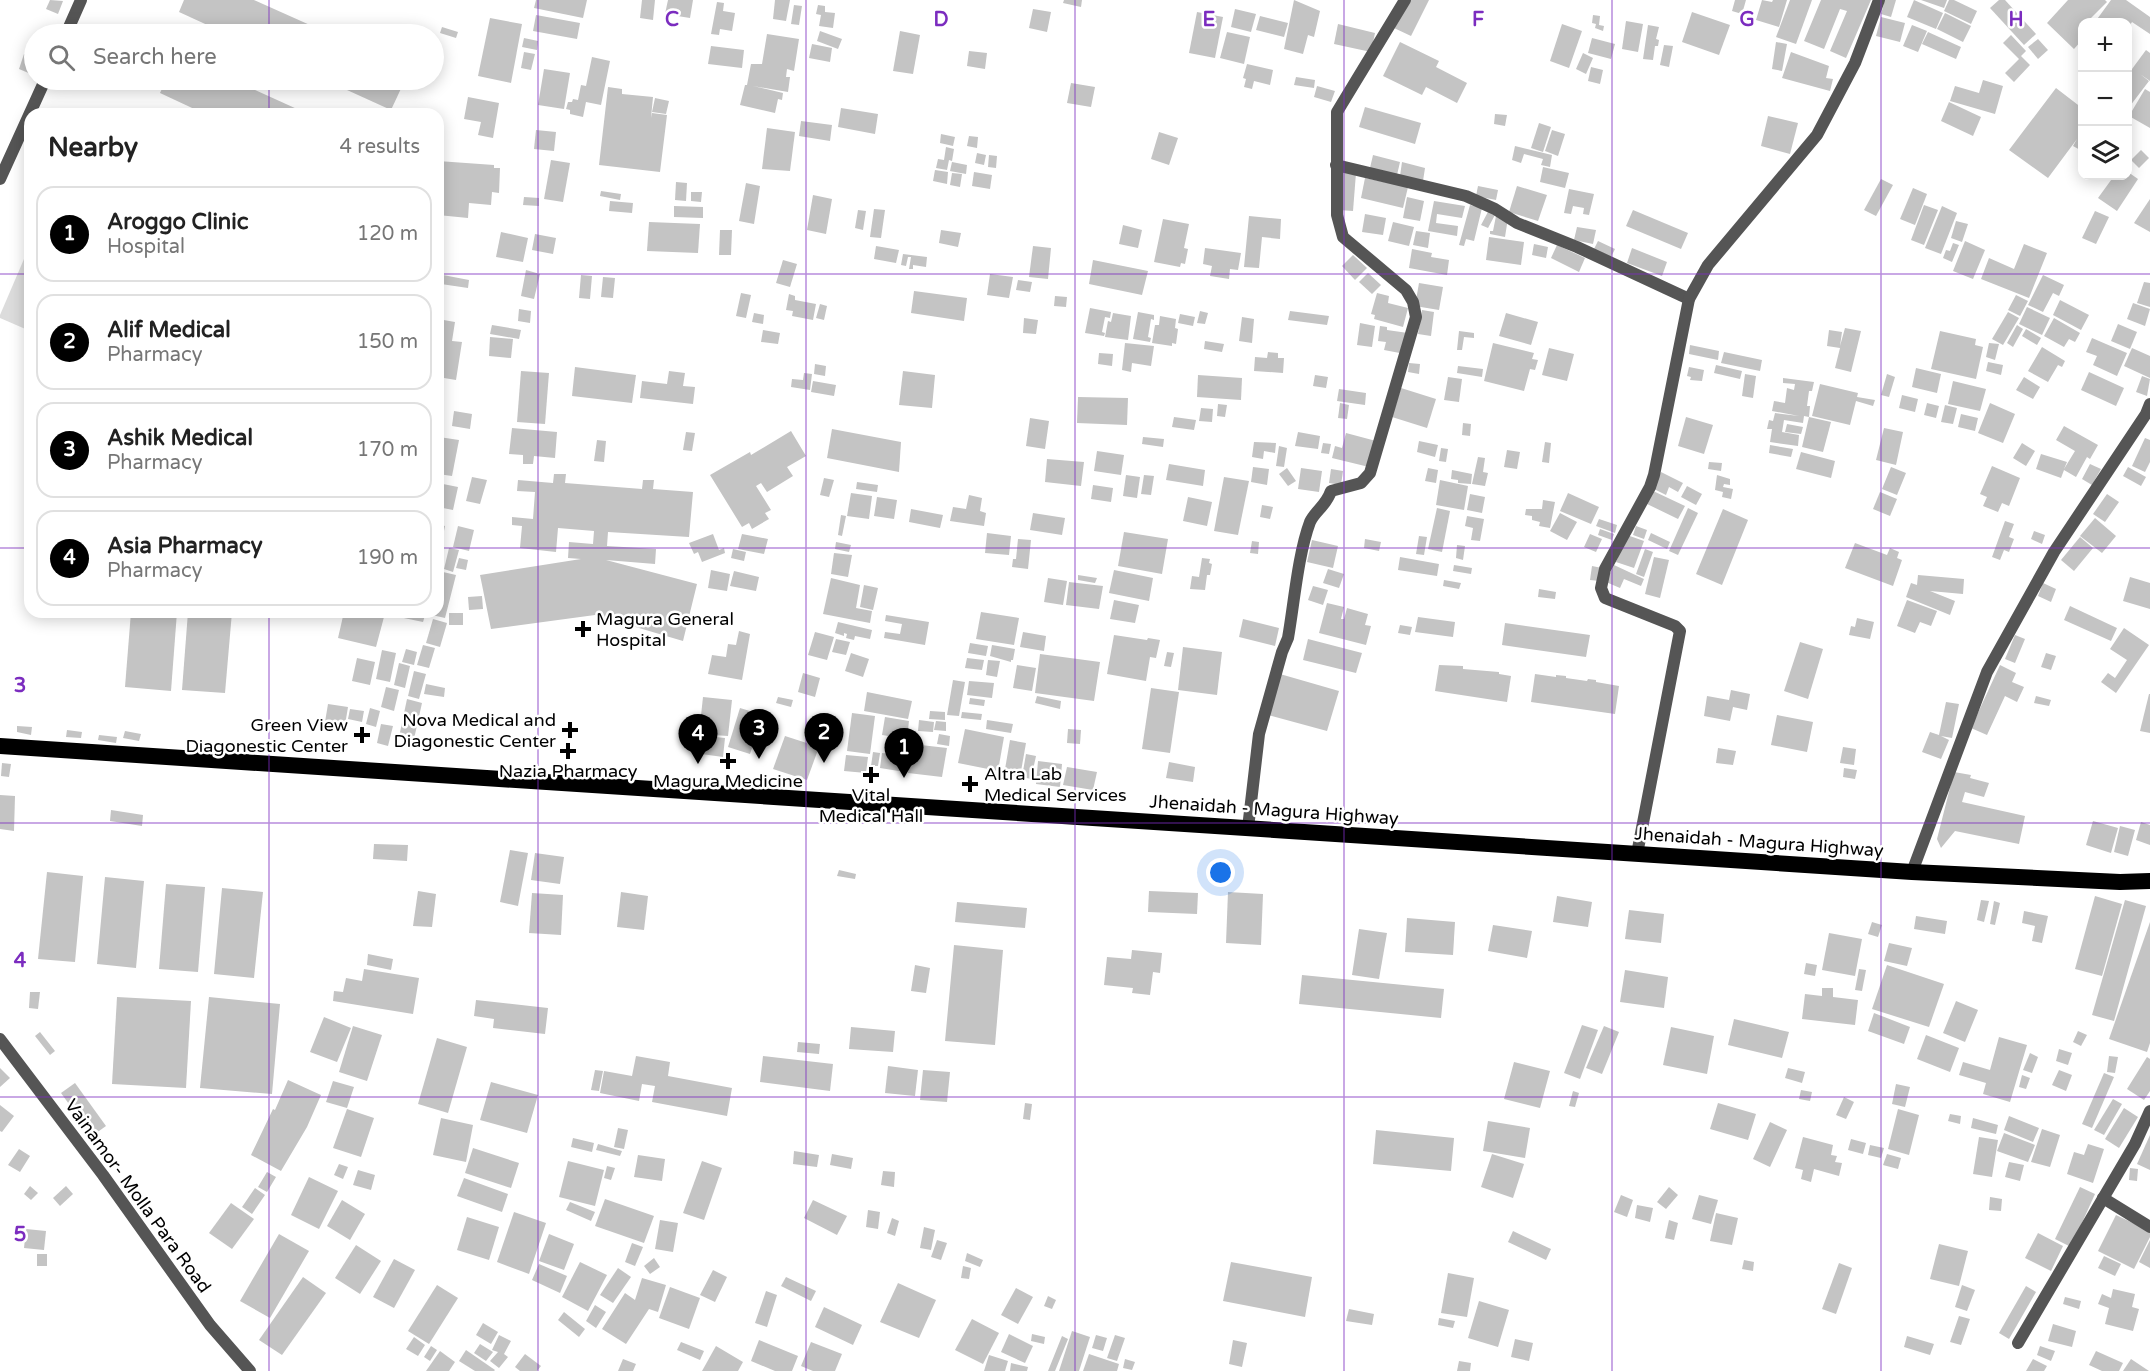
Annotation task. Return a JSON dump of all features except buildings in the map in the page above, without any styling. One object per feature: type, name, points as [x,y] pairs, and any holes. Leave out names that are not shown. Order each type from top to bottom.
[{"type":"highway","name":"Jhenaidah - Magura Highway","points":[[0,746],[1912,872],[2120,882],[2150,881]]},
{"type":"street","points":[[70,24],[81,0]]},
{"type":"street","points":[[1248,828],[1259,734],[1282,651],[1288,638],[1304,544],[1311,520],[1327,503],[1331,491],[1361,483],[1370,472],[1416,317],[1413,302],[1406,290],[1343,237],[1337,215],[1337,112],[1404,0]]},
{"type":"street","points":[[1637,854],[1680,631],[1675,626],[1605,598],[1601,588],[1605,569],[1650,487],[1654,475],[1689,299],[1708,265],[1817,135],[1855,63],[1879,0]]},
{"type":"street","points":[[32,108],[40,90]]},
{"type":"street","points":[[0,179],[24,126]]},
{"type":"street","points":[[1336,165],[1466,196],[1495,209],[1517,223],[1689,299]]},
{"type":"street","points":[[1912,872],[1987,672],[2055,552],[2146,414],[2150,404]]},
{"type":"street","name":"Vainamor- Molla Para Road","points":[[0,1039],[103,1175],[210,1325],[250,1371]]},
{"type":"street","points":[[2018,1343],[2135,1144],[2150,1111]]},
{"type":"street","points":[[2103,1198],[2150,1227]]},
{"type":"shaded area","points":[[24,259],[24,328],[0,318]]},
{"type":"place","name":"Magura General Hospital","points":[[583,629]]},
{"type":"place","name":"Nova Medical and Diagonestic Center","points":[[570,730]]},
{"type":"place","name":"Green View Diagonestic Center","points":[[362,735]]},
{"type":"place","name":"Nazia Pharmacy","points":[[568,751]]},
{"type":"place","name":"Ashik Medical","points":[[759,759]]},
{"type":"place","name":"Magura Medicine","points":[[728,761]]},
{"type":"place","name":"Alif Medical","points":[[824,763]]},
{"type":"place","name":"Asia Pharmacy","points":[[698,764]]},
{"type":"place","name":"Vital Medical Hall","points":[[871,775]]},
{"type":"place","name":"Aroggo Clinic","points":[[904,778]]},
{"type":"place","name":"Altra Lab Medical Services","points":[[970,784]]}]
